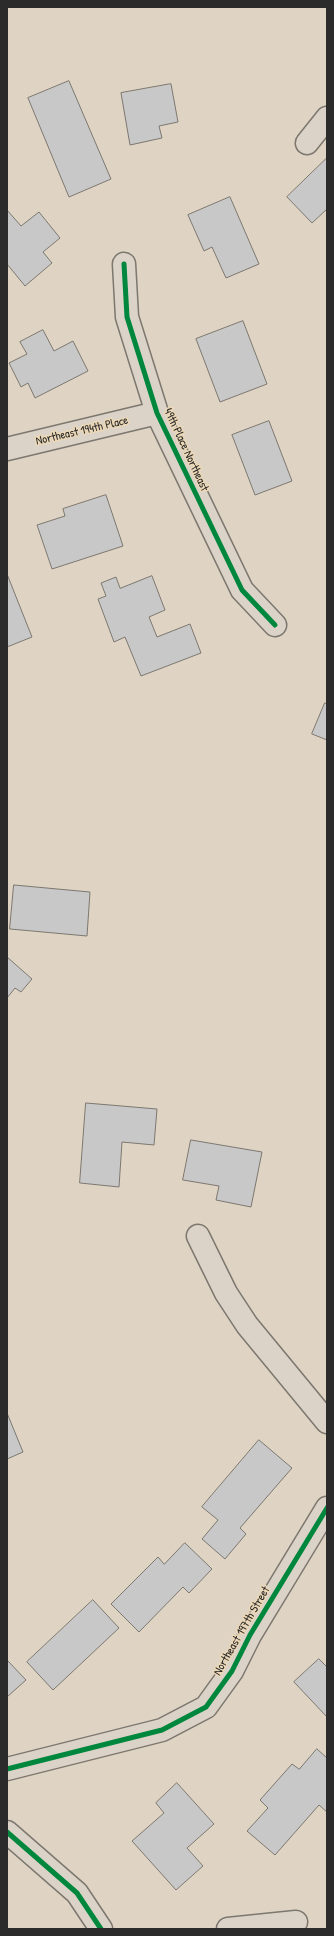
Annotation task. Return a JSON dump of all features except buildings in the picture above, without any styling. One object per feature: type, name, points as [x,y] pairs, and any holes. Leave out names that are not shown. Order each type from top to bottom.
[{"type":"street","points":[[307,143],[327,118]]},
{"type":"street","name":"49th Place Northeast","points":[[124,264],[127,317],[157,414],[242,590],[275,625]]},
{"type":"street","name":"Northeast 194th Place","points":[[7,449],[157,414]]},
{"type":"street","points":[[198,1236],[226,1293],[247,1325],[327,1422]]},
{"type":"street","name":"Northeast 197th Street","points":[[7,1769],[162,1730],[206,1707],[232,1671],[250,1635],[327,1508]]},
{"type":"street","points":[[7,1832],[78,1893],[101,1929]]},
{"type":"street","points":[[228,1929],[296,1922]]},
{"type":"cycle path","points":[[124,264],[127,317],[157,413],[242,590],[275,625]]},
{"type":"cycle path","points":[[7,1769],[162,1730],[206,1707],[232,1671],[250,1635],[327,1508]]},
{"type":"cycle path","points":[[7,1832],[77,1893],[101,1929]]}]
